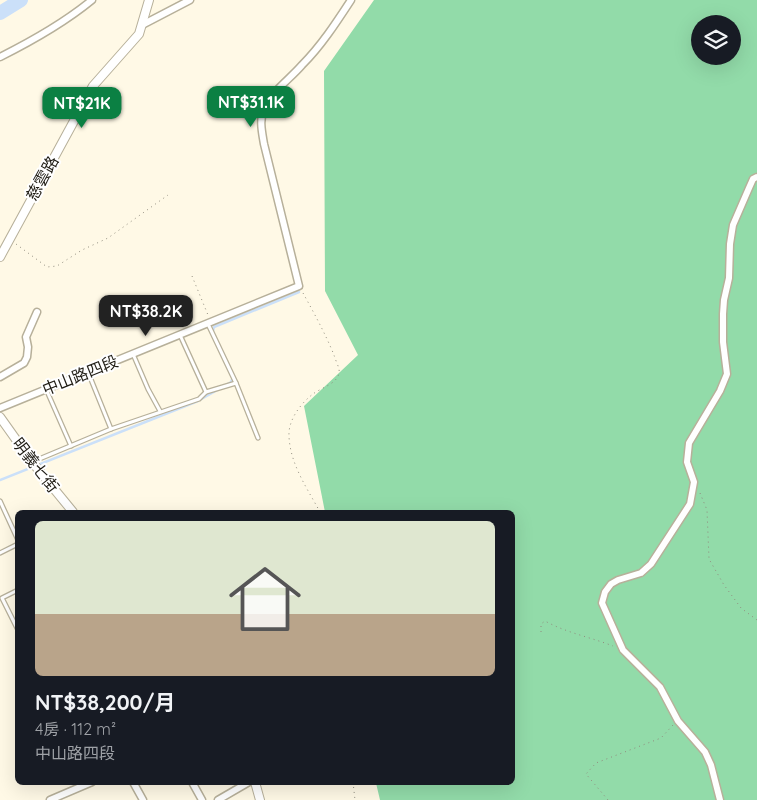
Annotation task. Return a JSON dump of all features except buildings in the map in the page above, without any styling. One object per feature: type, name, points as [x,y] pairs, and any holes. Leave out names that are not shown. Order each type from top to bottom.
[{"type":"street","points":[[0,57],[28,43],[92,0]]},
{"type":"street","name":"慈雲路","points":[[0,257],[93,86],[139,34],[149,0]]},
{"type":"street","points":[[142,25],[190,0]]},
{"type":"street","points":[[299,286],[264,144],[261,122],[264,109],[276,92],[329,33],[351,0]]},
{"type":"street","points":[[720,800],[711,765],[705,752],[678,721],[660,687],[622,650],[602,603],[605,592],[611,584],[641,573],[651,564],[690,504],[694,482],[687,462],[689,443],[720,391],[727,374],[723,342],[723,314],[729,278],[730,244],[733,225],[748,188],[753,179],[757,177]]},
{"type":"street","name":"中山路四段","points":[[0,408],[299,286]]},
{"type":"street","points":[[0,377],[24,363],[28,347],[26,337],[37,312]]},
{"type":"street","name":"明義七街","points":[[0,417],[34,465],[71,510]]},
{"type":"street","points":[[50,800],[85,785]]},
{"type":"street","points":[[134,785],[143,800]]},
{"type":"street","points":[[194,785],[202,800]]},
{"type":"street","points":[[218,800],[244,785]]},
{"type":"street","points":[[256,785],[260,800]]},
{"type":"lane","points":[[209,323],[258,438]]},
{"type":"lane","points":[[180,334],[206,392]]},
{"type":"lane","points":[[133,354],[160,411]]},
{"type":"lane","points":[[88,372],[111,429]]},
{"type":"lane","points":[[34,465],[71,446],[111,429],[199,399],[206,392],[236,383]]},
{"type":"lane","points":[[46,389],[71,446]]},
{"type":"lane","points":[[0,501],[15,534]]},
{"type":"lane","points":[[0,553],[15,546]]},
{"type":"lane","points":[[15,591],[1,598],[15,624]]},
{"type":"path","points":[[9,240],[47,267],[57,266],[82,250],[108,238],[168,195]]},
{"type":"path","points":[[192,276],[209,323]]},
{"type":"path","points":[[299,286],[327,339],[339,370],[338,377],[331,384],[313,394],[298,410],[291,421],[288,434],[293,461],[319,510]]},
{"type":"path","points":[[694,482],[702,496],[706,510],[709,558],[724,585],[741,608],[757,620]]},
{"type":"path","points":[[541,632],[541,624],[545,621],[562,630],[622,650]]},
{"type":"path","points":[[608,800],[586,774],[589,769],[596,763],[662,738],[678,721]]},
{"type":"path","points":[[353,785],[355,800]]},
{"type":"green space","points":[[374,0],[757,0],[757,800],[380,800],[376,785],[515,785],[515,510],[325,510],[304,406],[358,355],[325,291],[324,71]]},
{"type":"waterway","points":[[0,13],[21,0]]},
{"type":"waterway","points":[[213,331],[214,327],[299,292]]},
{"type":"waterway","points":[[226,385],[231,382],[233,377]]},
{"type":"waterway","points":[[0,480],[198,401],[219,389]]}]
